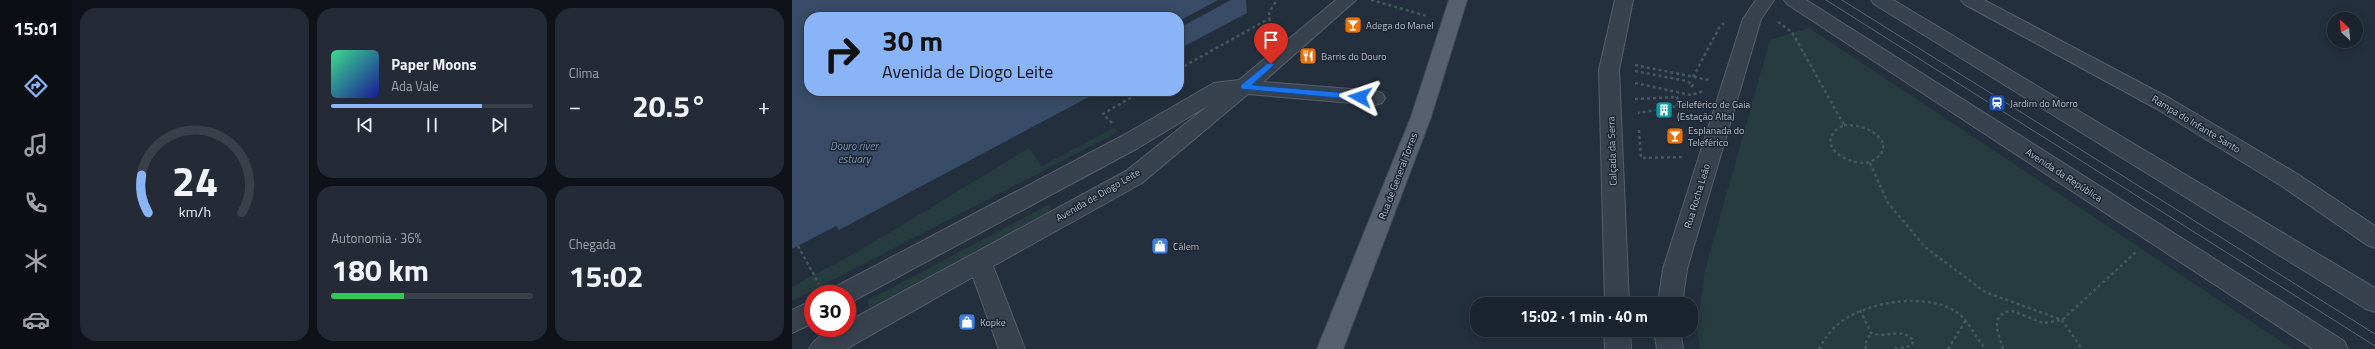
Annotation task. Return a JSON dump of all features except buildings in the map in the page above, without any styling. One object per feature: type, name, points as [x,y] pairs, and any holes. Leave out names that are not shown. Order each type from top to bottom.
[{"type":"main road","name":"Rua de General Torres","points":[[1330,349],[1421,117],[1458,0]]},
{"type":"street","name":"Avenida de Diogo Leite","points":[[822,349],[1134,177],[1347,0]]},
{"type":"street","name":"Calçada da Serra","points":[[1616,297],[1609,70],[1624,0]]},
{"type":"street","name":"Rua Rocha Leão","points":[[1671,297],[1675,269],[1752,19],[1765,0]]},
{"type":"street","name":"Avenida da República","points":[[1793,0],[2335,349]]},
{"type":"street","points":[[1880,0],[2375,301]]},
{"type":"street","name":"Rampa do Infante Santo","points":[[1982,3],[2011,22],[2164,104],[2290,181],[2375,238]]},
{"type":"street","points":[[856,288],[1130,142],[1221,88],[1244,87],[1375,98]]},
{"type":"street","points":[[980,263],[1012,349]]},
{"type":"street","points":[[792,322],[804,316]]},
{"type":"street","points":[[1617,337],[1618,349]]},
{"type":"street","points":[[1669,337],[1670,349]]},
{"type":"path","points":[[1266,39],[1271,34],[1269,12],[1277,0]]},
{"type":"path","points":[[1371,0],[1417,14]]},
{"type":"path","points":[[1376,4],[1382,4]]},
{"type":"path","points":[[1184,66],[1270,18]]},
{"type":"path","points":[[1693,77],[1719,28],[1728,19]]},
{"type":"path","points":[[1792,32],[1844,125]]},
{"type":"path","points":[[1634,65],[1706,80]]},
{"type":"path","points":[[1634,71],[1687,81],[1693,85],[1691,87]]},
{"type":"path","points":[[1632,88],[1631,82],[1691,95],[1705,90]]},
{"type":"path","points":[[1633,94],[1634,99],[1677,96],[1678,106],[1638,112],[1638,119]]},
{"type":"path","points":[[1844,125],[1861,125],[1868,128],[1881,138],[1884,150],[1877,160],[1870,163],[1851,162],[1836,152],[1831,146],[1832,133],[1844,125]]},
{"type":"path","points":[[1639,127],[1641,158],[1709,157]]},
{"type":"path","points":[[1870,163],[1888,203],[1925,247],[1985,292],[2062,320],[2082,349]]},
{"type":"path","points":[[798,246],[813,275]]},
{"type":"path","points":[[2003,349],[1997,329],[1997,320],[2004,312],[2013,311],[2043,323],[2062,320],[2141,248]]},
{"type":"path","points":[[1819,349],[1822,342],[1836,323],[1860,310],[1910,302],[1939,305],[1953,310],[1966,320],[1981,345],[1986,349]]},
{"type":"path","points":[[1860,310],[1871,333],[1881,337],[1891,336],[1900,332],[1908,334],[1914,341],[1910,346],[1894,349]]},
{"type":"path","points":[[1948,349],[1966,320]]},
{"type":"path","points":[[1866,349],[1865,344],[1871,333]]},
{"type":"green space","points":[[1809,28],[2293,349],[1700,349],[1698,323],[1705,270],[1770,40]]},
{"type":"green space","points":[[1114,128],[1118,132],[823,285],[804,285],[804,295],[792,301],[792,287],[864,248],[1029,148],[1042,166]]},
{"type":"green space","points":[[1048,205],[1051,210],[870,308],[867,301]]},
{"type":"water","name":"Douro river estuary","points":[[792,0],[1246,0],[1247,13],[1184,46],[1184,12],[804,12],[804,96],[1091,96],[839,230],[836,226],[792,249]]},
{"type":"pier","points":[[1218,0],[1231,0],[1184,25],[1184,18]]},
{"type":"tram line","points":[[1826,0],[2375,346]]},
{"type":"tram line","points":[[1842,0],[2375,334]]},
{"type":"place","name":"Adega do Manel","points":[[1353,25]]},
{"type":"place","name":"Barris do Douro","points":[[1308,56]]},
{"type":"place","name":"Jardim do Morro","points":[[1997,103]]},
{"type":"place","name":"Teleférico de Gaia (Estação Alta)","points":[[1664,110]]},
{"type":"place","name":"Esplanada do Teleférico","points":[[1675,136]]},
{"type":"place","name":"Cálem","points":[[1160,246]]},
{"type":"place","name":"Kopke","points":[[967,322]]},
{"type":"route","points":[[1271,64],[1244,87],[1360,97]]}]
